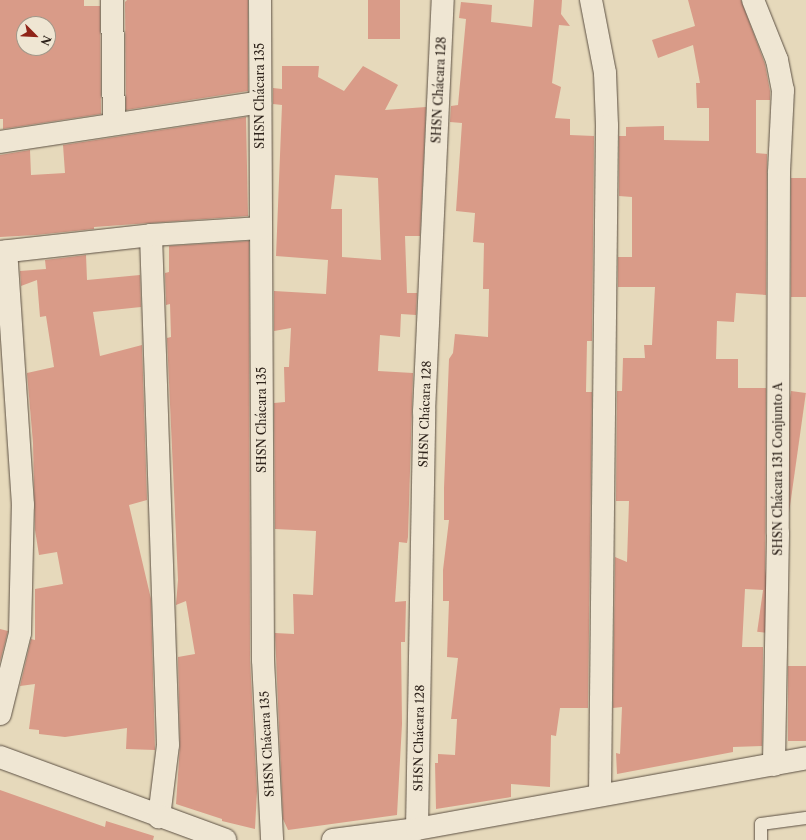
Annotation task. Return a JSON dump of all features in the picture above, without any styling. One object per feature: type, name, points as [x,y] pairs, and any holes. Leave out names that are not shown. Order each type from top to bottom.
[{"type":"street","points":[[112,0],[114,123]]},
{"type":"street","name":"SHSN Chácara 135","points":[[260,0],[263,660],[272,840]]},
{"type":"street","name":"SHSN Chácara 128","points":[[417,828],[424,412],[442,0]]},
{"type":"street","points":[[591,0],[605,73],[607,126],[600,794]]},
{"type":"street","name":"SHSN Chácara 131 Conjunto A","points":[[753,0],[777,60],[783,90],[779,172],[778,533],[774,765]]},
{"type":"street","points":[[0,142],[114,123],[260,102]]},
{"type":"street","points":[[0,714],[20,633],[23,505],[3,252],[151,235],[261,228]]},
{"type":"street","points":[[151,235],[167,737],[159,817]]},
{"type":"street","points":[[0,757],[159,817],[225,840]]},
{"type":"street","points":[[333,840],[417,828],[600,794],[774,765],[806,758]]},
{"type":"lane","points":[[761,840],[761,824],[806,818]]},
{"type":"building","points":[[0,0],[84,0],[84,6],[100,6],[101,114],[3,129],[3,119],[0,119]]},
{"type":"building","points":[[127,0],[248,0],[248,91],[126,110],[125,2]]},
{"type":"building","points":[[368,0],[400,0],[400,39],[368,39]]},
{"type":"building","points":[[534,0],[562,0],[561,14],[570,26],[559,25],[552,83],[561,87],[555,118],[570,119],[570,135],[594,136],[592,341],[587,341],[586,392],[592,392],[588,708],[560,708],[556,736],[551,735],[550,787],[511,784],[511,797],[436,809],[435,763],[438,763],[438,754],[455,755],[457,719],[451,719],[458,658],[447,657],[449,601],[443,601],[443,570],[449,520],[444,520],[444,488],[449,359],[453,353],[455,334],[488,337],[489,289],[483,289],[484,243],[473,242],[475,213],[456,211],[462,123],[450,122],[451,106],[458,105],[466,19],[459,18],[461,2],[492,5],[491,22],[532,27]]},
{"type":"building","points":[[688,0],[741,0],[765,64],[770,91],[770,100],[756,100],[756,153],[767,154],[766,295],[736,293],[734,322],[717,321],[716,359],[738,359],[738,388],[766,388],[765,590],[745,589],[742,647],[763,647],[762,746],[733,747],[733,752],[617,774],[616,753],[620,754],[622,707],[613,708],[615,557],[627,562],[629,501],[616,501],[617,391],[622,391],[623,358],[645,358],[644,345],[652,345],[655,287],[618,287],[618,257],[632,257],[632,197],[619,196],[619,136],[626,136],[626,127],[664,126],[664,140],[709,141],[709,108],[697,108],[696,83],[700,83],[693,45],[658,58],[652,40],[695,26]]},
{"type":"building","points":[[282,66],[319,66],[318,77],[344,91],[363,66],[398,85],[385,110],[426,107],[420,236],[405,236],[407,293],[417,293],[416,315],[401,314],[400,337],[380,335],[378,371],[413,373],[408,537],[407,543],[399,542],[395,602],[406,601],[405,642],[401,642],[402,724],[397,815],[288,830],[283,819],[275,633],[294,634],[293,594],[313,595],[316,531],[275,529],[274,403],[285,402],[284,367],[289,367],[291,328],[274,331],[274,291],[326,294],[328,260],[276,256],[282,105],[273,104],[273,88],[282,89]],"holes":[[[335,175],[378,178],[381,260],[342,257],[342,209],[331,209]]]},
{"type":"building","points":[[246,117],[248,216],[94,227],[94,229],[0,237],[0,155],[30,150],[31,175],[65,173],[63,145]]},
{"type":"building","points":[[791,178],[806,178],[806,297],[791,297]]},
{"type":"building","points":[[249,241],[250,660],[257,791],[255,829],[222,821],[222,819],[176,804],[180,745],[178,657],[195,654],[186,601],[176,605],[178,580],[167,338],[171,337],[170,304],[166,305],[165,273],[169,272],[169,246]]},
{"type":"building","points":[[86,255],[87,280],[140,275],[141,307],[93,312],[100,356],[142,345],[147,500],[129,505],[151,599],[155,750],[126,749],[127,728],[65,737],[39,734],[39,730],[29,729],[35,684],[20,686],[31,639],[35,640],[35,589],[63,584],[57,552],[39,555],[35,530],[33,443],[27,373],[54,367],[46,316],[40,317],[37,280],[21,286],[20,271],[46,269],[45,260]]},
{"type":"building","points":[[791,391],[806,393],[772,634],[757,632]]},
{"type":"building","points":[[0,629],[8,631],[0,662]]},
{"type":"building","points":[[788,666],[806,666],[806,741],[788,741]]},
{"type":"building","points":[[0,790],[105,827],[106,821],[154,836],[153,840],[0,840]]}]
